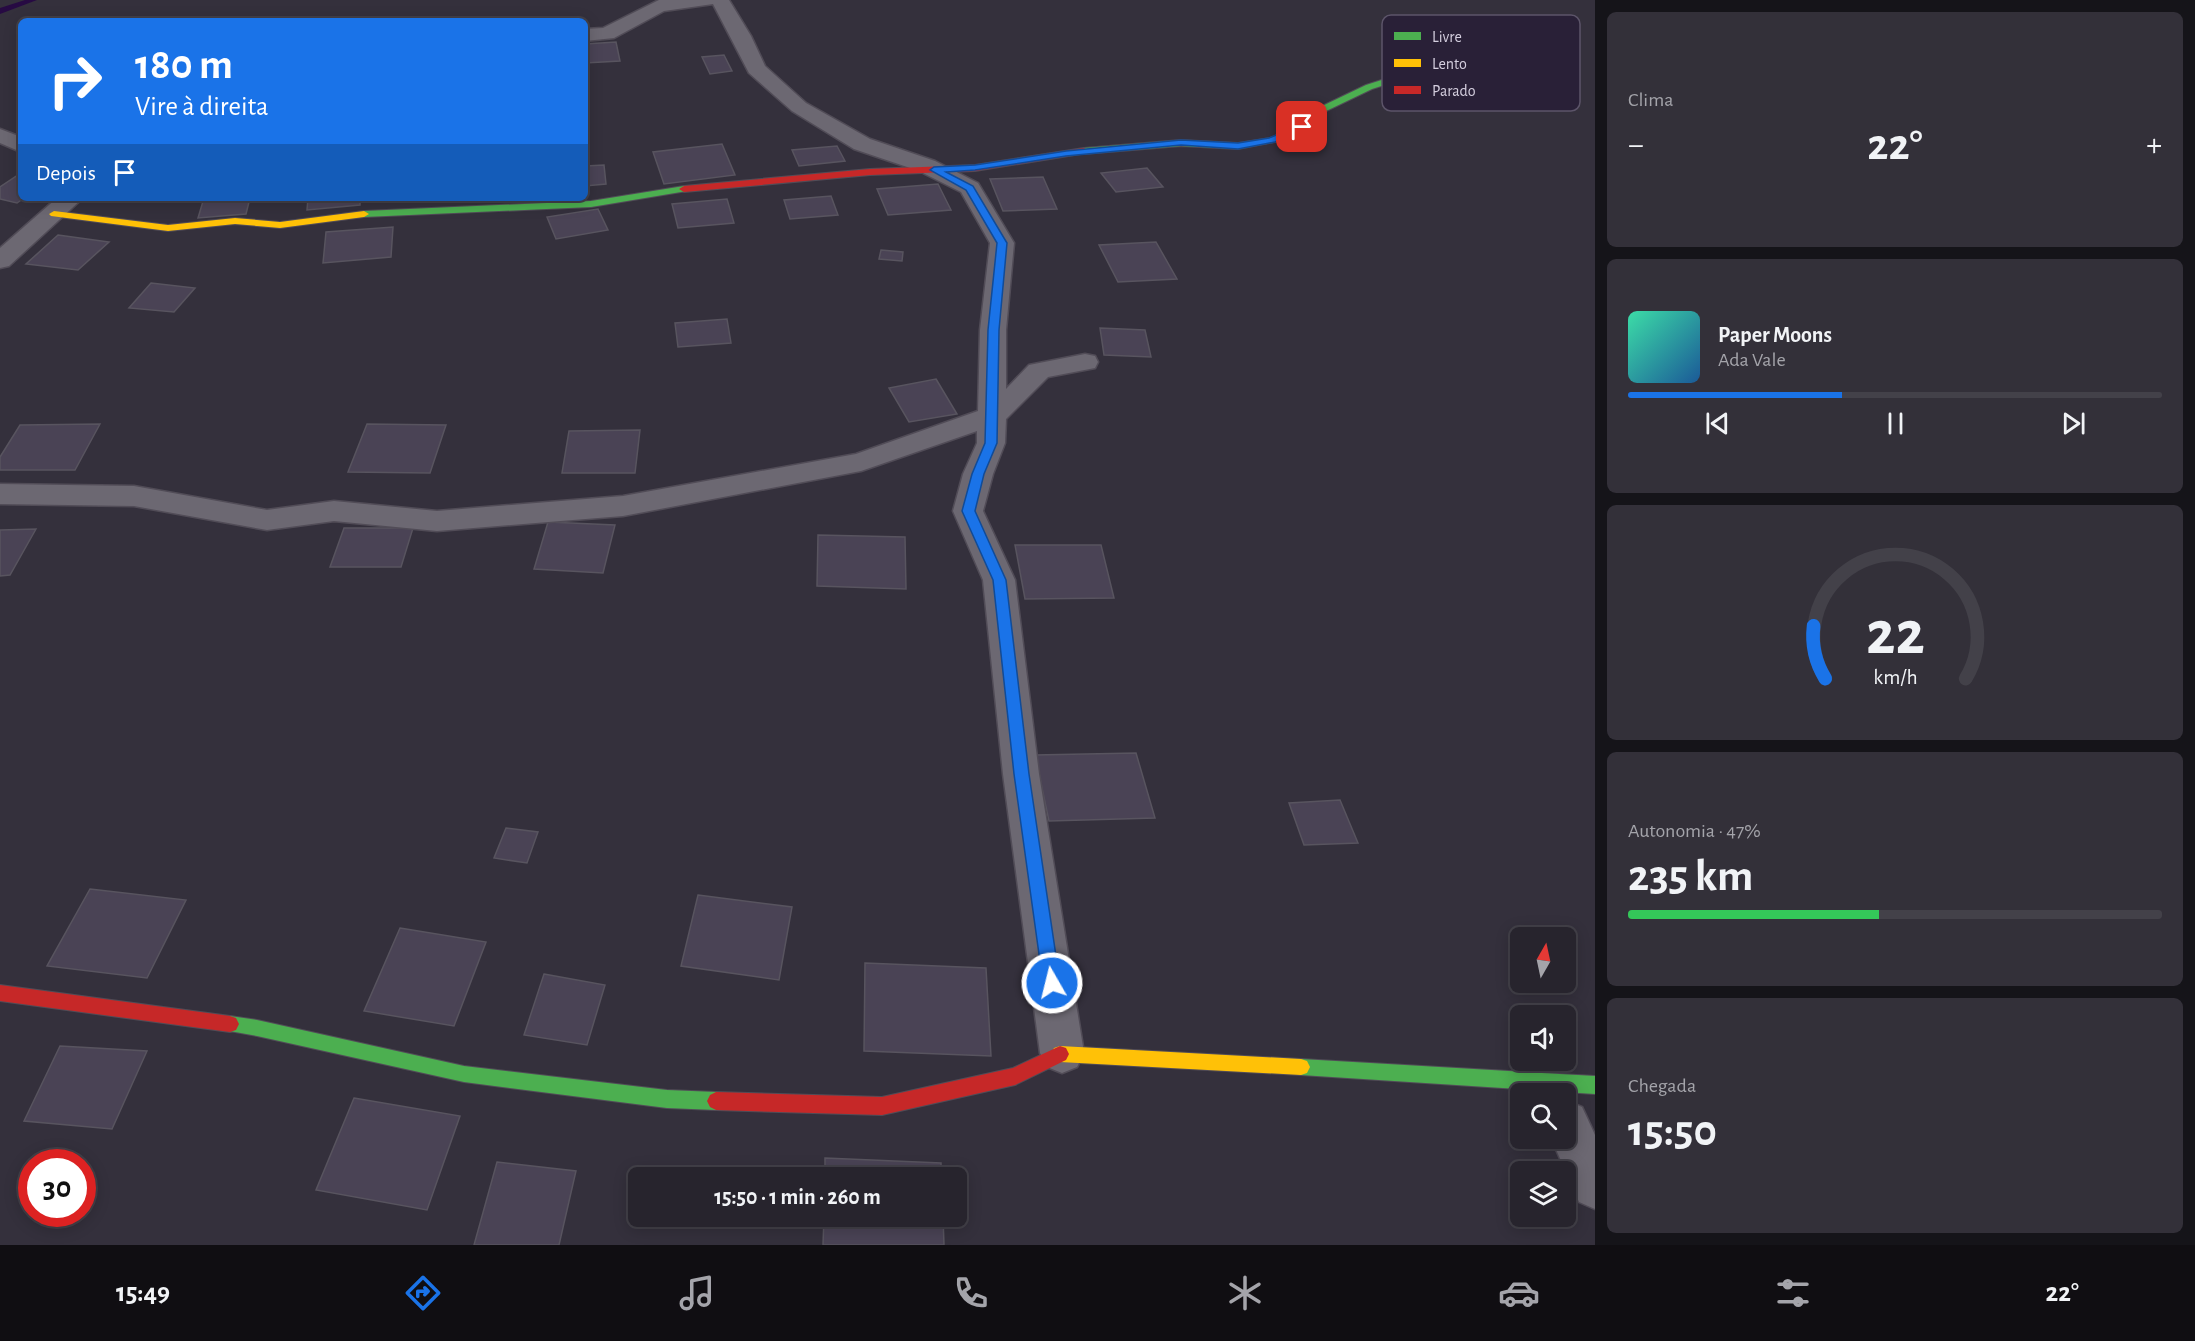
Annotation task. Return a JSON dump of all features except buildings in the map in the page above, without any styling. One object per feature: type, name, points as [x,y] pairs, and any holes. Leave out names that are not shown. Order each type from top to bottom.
[{"type":"street","points":[[588,35],[607,34],[658,6],[708,0]]},
{"type":"street","points":[[720,0],[756,69],[799,107],[862,144],[934,170],[970,188],[1002,243],[993,330],[991,443],[978,474],[968,511],[999,580],[1021,774],[1062,1053]]},
{"type":"street","points":[[0,261],[63,206],[168,228],[235,221],[280,225],[359,214],[591,204],[656,192],[732,183],[870,172],[975,168],[1066,153],[1181,143],[1238,146],[1272,140],[1302,127],[1319,111],[1382,83]]},
{"type":"street","points":[[0,135],[18,144]]},
{"type":"street","points":[[0,494],[134,496],[267,520],[334,511],[436,521],[623,506],[861,462],[992,416],[1039,371],[1085,362]]},
{"type":"street","points":[[0,993],[257,1028],[464,1074],[668,1099],[882,1106],[1016,1076],[1062,1053],[1510,1085]]},
{"type":"street","points":[[1576,1086],[1595,1085]]},
{"type":"street","points":[[1576,1144],[1595,1186]]},
{"type":"waterway","points":[[0,11],[33,0]]},
{"type":"traffic: fast","points":[[1084,151],[1181,143],[1238,146],[1272,140],[1302,127],[1319,111],[1382,83]]},
{"type":"traffic: fast","points":[[364,214],[591,204],[684,189]]},
{"type":"traffic: fast","points":[[230,1024],[464,1074],[667,1099],[716,1101]]},
{"type":"traffic: fast","points":[[1301,1067],[1595,1085]]},
{"type":"traffic: slow","points":[[54,214],[168,228],[235,221],[280,225],[364,214]]},
{"type":"traffic: slow","points":[[1060,1054],[1301,1067]]},
{"type":"traffic: jam","points":[[684,189],[870,172],[975,168],[1084,151]]},
{"type":"traffic: jam","points":[[0,993],[230,1024]]},
{"type":"traffic: jam","points":[[716,1101],[882,1106],[1015,1076],[1060,1054]]},
{"type":"route","points":[[1052,983],[1021,774],[999,580],[968,511],[978,474],[991,443],[993,330],[1002,243],[970,188],[934,170],[975,168],[1066,153],[1181,143],[1238,146],[1272,140],[1302,127]]}]
